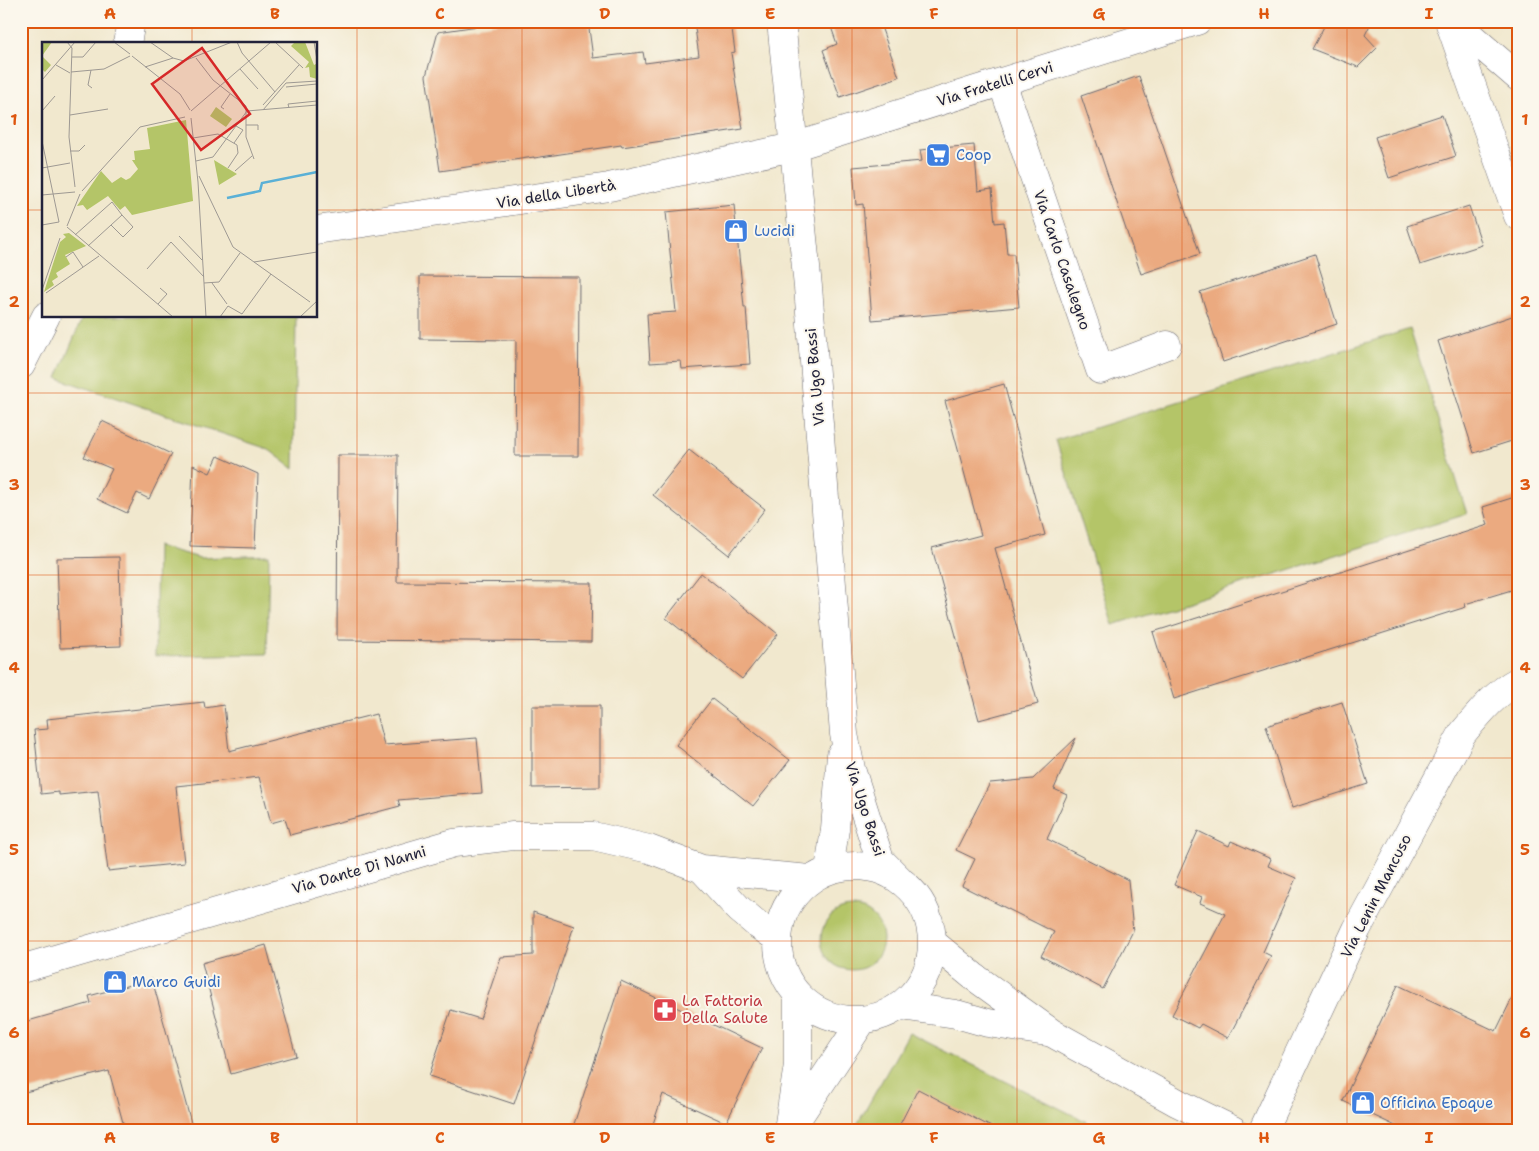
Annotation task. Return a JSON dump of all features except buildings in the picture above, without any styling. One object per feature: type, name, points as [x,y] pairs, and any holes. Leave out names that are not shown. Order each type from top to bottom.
[{"type":"street","points":[[127,42],[132,21]]},
{"type":"street","name":"Via Ugo Bassi","points":[[781,21],[808,297],[844,734],[850,769],[880,860],[899,879]]},
{"type":"street","name":"Via Fratelli Cervi","points":[[793,147],[1197,21]]},
{"type":"street","points":[[1448,21],[1518,216]]},
{"type":"street","points":[[1453,21],[1518,77]]},
{"type":"street","name":"Via Carlo Casalegno","points":[[1002,82],[1100,370],[1167,345]]},
{"type":"street","name":"Via della Libertà","points":[[318,230],[609,187],[793,147]]},
{"type":"street","points":[[21,365],[45,318]]},
{"type":"street","name":"Via Lenin Mancuso","points":[[1263,1130],[1357,929],[1462,734],[1480,711],[1510,686],[1518,682]]},
{"type":"street","name":"Via Ugo Bassi","points":[[819,874],[835,829],[844,734]]},
{"type":"street","name":"Via Dante Di Nanni","points":[[21,969],[454,842],[513,836],[593,836],[649,849],[702,869],[819,874]]},
{"type":"street","points":[[853,865],[877,868],[899,879],[918,896],[929,918],[933,943],[929,967],[918,988],[901,1006],[883,1016],[862,1021],[838,1020],[817,1012],[798,997],[786,980],[778,960],[777,938],[782,914],[819,874],[853,865]]},
{"type":"street","name":"Via Dante Di Nanni","points":[[702,869],[739,909],[777,938]]},
{"type":"street","points":[[933,943],[973,976],[1052,1033],[1178,1103],[1233,1130]]},
{"type":"street","points":[[789,1130],[798,1065],[798,997]]},
{"type":"street","points":[[901,1006],[956,1014],[988,1023],[1052,1033]]},
{"type":"street","points":[[789,1130],[862,1021]]},
{"type":"green space","points":[[82,318],[296,318],[294,469],[268,449],[57,378]]},
{"type":"green space","points":[[1410,329],[1467,514],[1113,625],[1056,440]]},
{"type":"green space","points":[[157,546],[200,558],[269,555],[267,654],[155,656]]},
{"type":"green space","points":[[852,908],[864,911],[874,917],[880,927],[883,939],[880,951],[874,961],[864,967],[852,970],[840,967],[830,961],[824,951],[821,939],[824,927],[830,917],[840,911]]},
{"type":"green space","points":[[909,1033],[1103,1130],[854,1130]]},
{"type":"place","name":"Coop","points":[[938,155]]},
{"type":"place","name":"Lucidi","points":[[736,231]]},
{"type":"place","name":"Marco Guidi","points":[[115,982]]},
{"type":"place","name":"La Fattoria Della Salute","points":[[665,1010]]},
{"type":"place","name":"Officina Epoque","points":[[1363,1103]]}]
